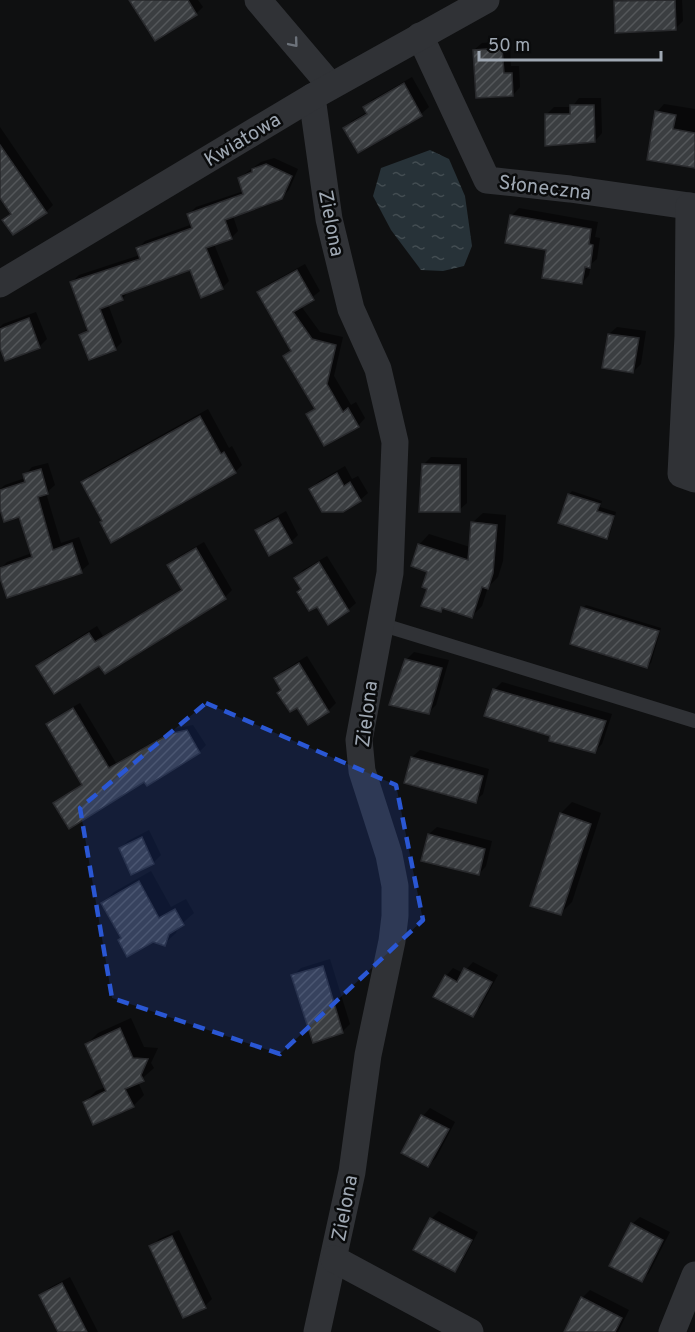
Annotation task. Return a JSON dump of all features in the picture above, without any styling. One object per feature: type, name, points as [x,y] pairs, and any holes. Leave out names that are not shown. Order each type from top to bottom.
[{"type":"street","points":[[258,0],[321,92]]},
{"type":"street","name":"Kwiatowa","points":[[0,284],[321,92],[486,0]]},
{"type":"street","name":"Słoneczna","points":[[420,36],[487,180],[570,189],[692,207],[681,474],[695,479]]},
{"type":"street","name":"Zielona","points":[[317,1332],[352,1172],[368,1055],[392,941],[395,916],[395,886],[389,855],[362,771],[359,740],[390,573],[395,442],[378,369],[351,309],[329,219],[321,92]]},
{"type":"street","points":[[334,1259],[470,1332]]},
{"type":"street","points":[[672,1332],[695,1275]]},
{"type":"lane","points":[[380,624],[695,722]]},
{"type":"highlighted area","points":[[206,703],[396,785],[423,920],[280,1054],[112,998],[80,808]]},
{"type":"water","points":[[430,150],[449,159],[465,196],[472,246],[464,266],[443,271],[421,270],[391,230],[373,196],[381,168]]},
{"type":"building","points":[[129,0],[188,0],[197,15],[155,41]]},
{"type":"building","points":[[675,0],[676,30],[615,33],[614,1]]},
{"type":"building","points":[[502,48],[504,73],[512,73],[513,96],[476,98],[473,50]]},
{"type":"building","points":[[404,83],[422,116],[358,153],[343,128],[367,114],[363,107]]},
{"type":"building","points":[[570,105],[594,105],[595,142],[545,146],[545,114],[570,114]]},
{"type":"building","points":[[655,111],[676,115],[673,129],[695,133],[695,168],[647,160]]},
{"type":"building","points":[[0,145],[47,213],[13,235],[2,220],[11,214],[0,198]]},
{"type":"building","points":[[266,164],[292,176],[282,199],[225,220],[232,239],[206,248],[223,289],[201,298],[190,270],[121,295],[123,300],[100,309],[116,350],[89,360],[79,335],[88,331],[70,282],[140,259],[136,248],[192,228],[187,214],[243,194],[238,178]]},
{"type":"building","points":[[510,215],[591,229],[589,244],[593,245],[590,268],[585,267],[582,284],[542,278],[546,250],[505,243]]},
{"type":"building","points":[[297,270],[314,300],[293,312],[312,339],[336,345],[327,384],[343,412],[348,408],[359,427],[324,446],[306,414],[315,409],[283,356],[291,351],[257,292]]},
{"type":"building","points":[[29,318],[40,348],[5,361],[0,348],[0,329]]},
{"type":"building","points":[[608,334],[639,338],[633,373],[602,368]]},
{"type":"building","points":[[200,416],[221,454],[224,452],[236,473],[111,543],[81,482]]},
{"type":"building","points":[[422,464],[460,465],[460,512],[419,512]]},
{"type":"building","points":[[41,469],[48,494],[38,497],[53,550],[72,543],[82,573],[7,598],[0,578],[0,568],[32,557],[19,517],[4,522],[0,509],[0,490],[25,482],[23,474]]},
{"type":"building","points":[[337,473],[344,486],[350,482],[361,501],[343,512],[322,512],[309,489]]},
{"type":"building","points":[[568,494],[600,504],[597,511],[614,516],[607,539],[558,523]]},
{"type":"building","points":[[278,518],[292,543],[269,556],[255,530]]},
{"type":"building","points":[[471,522],[497,525],[493,573],[488,589],[482,587],[472,618],[442,608],[441,612],[421,606],[427,589],[422,587],[427,572],[411,566],[418,544],[468,560]]},
{"type":"building","points":[[196,548],[226,599],[105,674],[99,666],[54,694],[36,666],[89,633],[95,642],[182,590],[167,565]]},
{"type":"building","points":[[319,562],[349,611],[328,625],[317,607],[309,611],[297,592],[301,589],[294,578]]},
{"type":"building","points":[[581,607],[659,631],[647,668],[570,644]]},
{"type":"building","points":[[405,659],[442,668],[429,714],[389,705]]},
{"type":"building","points":[[299,663],[329,712],[308,725],[297,708],[290,712],[277,693],[281,690],[274,678]]},
{"type":"building","points":[[493,689],[606,721],[595,753],[549,741],[550,736],[484,716]]},
{"type":"building","points":[[73,708],[109,768],[169,734],[187,730],[200,753],[147,786],[144,782],[69,829],[53,803],[82,785],[46,724]]},
{"type":"building","points":[[411,757],[483,776],[476,803],[404,783]]},
{"type":"building","points":[[560,813],[591,824],[561,915],[530,906]]},
{"type":"building","points":[[428,834],[485,849],[479,875],[421,861]]},
{"type":"building","points":[[142,837],[154,864],[131,875],[119,848]]},
{"type":"building","points":[[139,881],[159,918],[175,909],[184,925],[169,934],[165,946],[153,942],[127,957],[118,940],[121,938],[101,903]]},
{"type":"building","points":[[323,966],[343,1033],[313,1043],[291,975]]},
{"type":"building","points":[[464,968],[492,982],[473,1017],[433,997],[445,975],[457,982]]},
{"type":"building","points":[[120,1028],[133,1058],[148,1059],[141,1075],[144,1081],[125,1089],[134,1107],[93,1125],[83,1102],[106,1091],[85,1044]]},
{"type":"building","points":[[421,1115],[449,1129],[428,1167],[401,1153]]},
{"type":"building","points":[[430,1218],[472,1240],[455,1272],[413,1250]]},
{"type":"building","points":[[631,1223],[663,1240],[642,1282],[609,1266]]},
{"type":"building","points":[[172,1236],[206,1308],[183,1318],[149,1246]]},
{"type":"building","points":[[62,1283],[87,1332],[58,1332],[39,1295]]},
{"type":"building","points":[[581,1297],[622,1318],[615,1332],[564,1332]]}]
